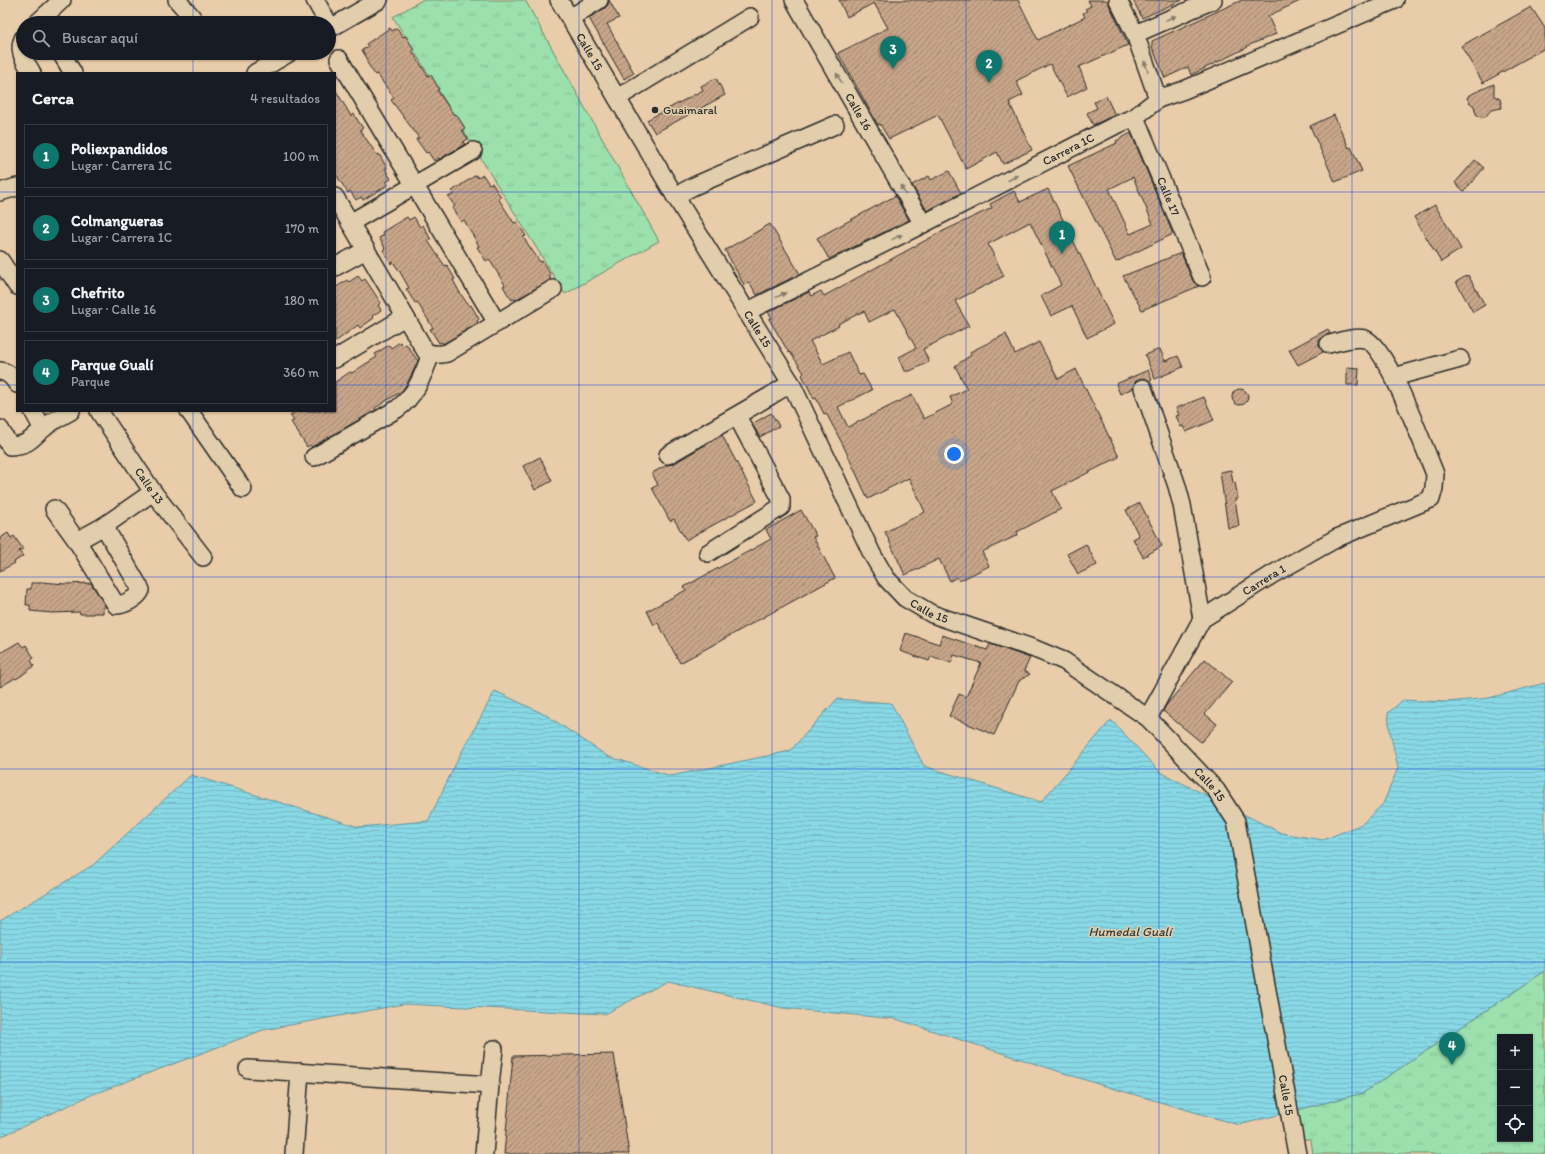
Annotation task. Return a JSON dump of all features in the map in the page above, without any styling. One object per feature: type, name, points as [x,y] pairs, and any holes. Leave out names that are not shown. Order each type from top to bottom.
[{"type":"street","points":[[46,16],[62,0]]},
{"type":"street","points":[[177,0],[191,16]]},
{"type":"street","points":[[316,0],[324,16]]},
{"type":"street","points":[[336,22],[379,0]]},
{"type":"street","name":"Calle 15","points":[[559,0],[675,196],[791,383],[872,554],[886,578],[905,598],[932,614],[1035,649],[1064,661],[1148,718],[1216,790],[1236,821],[1297,1154]]},
{"type":"street","points":[[570,18],[599,0]]},
{"type":"street","name":"Calle 16","points":[[794,0],[922,224]]},
{"type":"street","points":[[1118,0],[1135,34],[1158,98]]},
{"type":"street","points":[[1135,34],[1213,0]]},
{"type":"street","name":"Carrera 1C","points":[[746,312],[1135,116],[1158,98],[1184,90],[1395,0]]},
{"type":"street","points":[[617,98],[750,17]]},
{"type":"street","points":[[25,60],[31,72]]},
{"type":"street","points":[[65,60],[72,72]]},
{"type":"street","points":[[259,72],[278,60]]},
{"type":"street","points":[[339,60],[497,322]]},
{"type":"street","name":"Calle 17","points":[[1135,116],[1202,277]]},
{"type":"street","points":[[675,196],[694,186],[835,125]]},
{"type":"street","points":[[350,223],[473,151]]},
{"type":"street","points":[[0,192],[16,187]]},
{"type":"street","points":[[336,199],[426,352],[437,355],[446,353],[553,289]]},
{"type":"street","points":[[336,266],[366,250]]},
{"type":"street","points":[[1,262],[16,284]]},
{"type":"street","points":[[336,358],[405,317]]},
{"type":"street","points":[[1329,344],[1358,338],[1366,339],[1372,343],[1394,377],[1460,359]]},
{"type":"street","points":[[314,457],[405,403],[417,389],[431,354]]},
{"type":"street","points":[[0,371],[6,371],[16,382]]},
{"type":"street","name":"Carrera 1","points":[[1148,718],[1202,619],[1272,574],[1337,538],[1431,499],[1434,488],[1435,474],[1394,377]]},
{"type":"street","points":[[668,455],[791,383]]},
{"type":"street","points":[[1143,388],[1177,486],[1182,505],[1202,619]]},
{"type":"street","points":[[34,412],[43,429]]},
{"type":"street","points":[[0,429],[10,446],[22,445],[34,439],[43,429],[69,412]]},
{"type":"street","name":"Calle 13","points":[[100,412],[153,492],[203,557]]},
{"type":"street","points":[[190,412],[242,489]]},
{"type":"street","points":[[708,553],[781,507],[782,503],[737,416]]},
{"type":"street","points":[[77,541],[104,526],[153,492]]},
{"type":"street","points":[[54,509],[77,541],[116,605],[124,604],[140,594],[141,590],[104,526]]},
{"type":"street","points":[[484,1154],[494,1049]]},
{"type":"street","points":[[248,1069],[490,1085]]},
{"type":"street","points":[[294,1154],[300,1072]]},
{"type":"green space","points":[[422,0],[525,0],[659,241],[565,294],[393,17]]},
{"type":"green space","points":[[1545,971],[1545,1154],[1313,1154],[1311,1140],[1294,1140],[1297,1110],[1363,1093]]},
{"type":"water","name":"Humedal Gualí","points":[[1545,683],[1545,971],[1363,1093],[1239,1125],[1098,1084],[896,1019],[783,1008],[668,981],[605,1014],[404,1004],[263,1030],[91,1095],[0,1137],[0,921],[93,865],[191,775],[359,827],[428,821],[459,757],[495,691],[546,715],[607,756],[671,776],[790,751],[837,699],[891,703],[924,766],[1041,802],[1111,720],[1160,772],[1281,833],[1323,840],[1362,824],[1383,804],[1398,768],[1390,732],[1388,713],[1403,700],[1447,702],[1489,698]]},
{"type":"building","points":[[609,0],[619,18],[607,24],[634,73],[624,79],[589,18],[605,8],[608,5]]},
{"type":"building","points":[[839,0],[1018,0],[1038,40],[1085,17],[1083,13],[1087,11],[1085,9],[1091,6],[1088,0],[1107,0],[1128,45],[1079,67],[1087,87],[1067,97],[1050,64],[1016,81],[1023,95],[1009,102],[1032,150],[1003,164],[997,152],[966,169],[938,115],[889,139],[880,124],[878,125],[838,53],[888,28],[874,3],[847,17]]},
{"type":"building","points":[[1133,0],[1182,0],[1142,18]]},
{"type":"building","points":[[1242,0],[1302,0],[1268,16],[1276,34],[1247,46],[1248,47],[1191,75],[1188,67],[1165,78],[1152,47],[1152,41]]},
{"type":"building","points":[[1531,7],[1545,28],[1545,48],[1483,83],[1461,46]]},
{"type":"building","points":[[390,28],[392,31],[397,28],[403,37],[406,36],[414,50],[412,51],[428,76],[431,75],[439,89],[437,90],[465,128],[462,130],[468,139],[463,142],[465,144],[440,159],[439,158],[434,161],[428,152],[426,153],[416,139],[419,138],[391,100],[394,98],[377,74],[375,75],[366,61],[368,60],[362,50],[368,47],[366,44]]},
{"type":"building","points":[[716,78],[725,95],[655,133],[647,120],[703,90],[701,86]]},
{"type":"building","points":[[1494,84],[1494,96],[1500,99],[1502,108],[1491,110],[1485,117],[1480,117],[1476,114],[1474,106],[1467,98],[1469,95]]},
{"type":"building","points":[[336,91],[351,116],[354,114],[363,128],[360,130],[377,155],[379,154],[391,179],[386,182],[388,185],[363,200],[361,197],[356,200],[350,191],[348,193],[336,175]]},
{"type":"building","points":[[1106,96],[1115,115],[1093,125],[1087,113],[1097,108],[1094,102]]},
{"type":"building","points":[[1334,115],[1349,148],[1351,147],[1362,171],[1335,182],[1310,126]]},
{"type":"building","points":[[1131,133],[1173,234],[1116,262],[1068,166],[1117,143],[1116,141]],"holes":[[[1133,177],[1153,224],[1130,234],[1109,189]]]},
{"type":"building","points":[[1475,160],[1484,168],[1464,191],[1455,183]]},
{"type":"building","points":[[949,171],[961,193],[927,211],[912,185],[929,176],[931,180]]},
{"type":"building","points":[[476,175],[478,178],[483,175],[489,184],[492,183],[501,197],[498,198],[514,223],[517,222],[526,236],[523,237],[551,275],[549,276],[551,280],[515,300],[512,300],[507,293],[503,286],[505,285],[489,259],[486,261],[477,247],[479,246],[464,220],[461,222],[452,208],[455,206],[448,197],[454,194],[452,191]]},
{"type":"building","points":[[1048,189],[1114,324],[1087,338],[1072,306],[1051,316],[1041,296],[1061,285],[1030,222],[988,244],[1004,276],[955,301],[969,326],[923,349],[929,362],[910,371],[905,371],[899,357],[916,348],[895,309],[869,322],[864,311],[838,324],[839,326],[810,341],[823,364],[848,352],[859,375],[863,374],[872,390],[838,407],[848,427],[912,395],[924,419],[953,404],[950,397],[967,389],[955,366],[971,355],[970,352],[1006,334],[1015,354],[1039,342],[1058,379],[1076,369],[1119,457],[1052,491],[1061,509],[1017,532],[1018,535],[982,552],[989,566],[959,581],[957,577],[950,581],[939,559],[905,575],[885,532],[925,512],[909,478],[868,499],[843,445],[826,413],[824,414],[816,398],[814,399],[802,375],[804,373],[790,352],[789,353],[769,319],[772,318],[768,312],[809,292],[811,296],[821,291],[824,296],[939,233],[992,208],[990,204],[1014,191],[1020,202]]},
{"type":"building","points":[[895,196],[909,220],[829,259],[817,238]]},
{"type":"building","points":[[1435,205],[1461,249],[1441,262],[1414,217]]},
{"type":"building","points":[[407,217],[409,220],[414,217],[420,227],[423,225],[431,240],[428,241],[445,266],[447,265],[455,279],[453,280],[460,293],[469,306],[471,305],[479,319],[477,321],[478,323],[443,344],[442,342],[439,343],[430,329],[433,328],[417,302],[415,303],[406,289],[409,288],[400,272],[393,262],[391,264],[383,250],[385,248],[379,238],[384,235],[382,232]]},
{"type":"building","points":[[770,224],[800,274],[757,295],[749,282],[744,285],[725,250]]},
{"type":"building","points":[[1181,253],[1193,281],[1199,286],[1142,310],[1123,276]]},
{"type":"building","points":[[1468,275],[1485,305],[1473,312],[1456,282]]},
{"type":"building","points":[[358,276],[362,281],[365,279],[381,303],[378,305],[381,310],[372,316],[374,318],[360,328],[358,325],[336,341],[336,287],[347,280],[349,282]]},
{"type":"building","points":[[1328,329],[1330,334],[1323,336],[1319,341],[1319,346],[1323,352],[1298,365],[1289,350]]},
{"type":"building","points":[[400,342],[403,346],[406,344],[418,361],[402,391],[375,408],[376,410],[312,447],[310,445],[307,447],[291,422],[294,421],[290,415],[295,412],[336,412],[336,381],[377,357],[375,354],[389,345],[391,348]]},
{"type":"building","points":[[1160,349],[1165,361],[1178,356],[1183,367],[1155,379],[1145,355]]},
{"type":"building","points":[[1347,367],[1359,368],[1358,385],[1347,385]]},
{"type":"building","points":[[1148,370],[1152,380],[1150,381],[1144,378],[1139,379],[1135,382],[1133,388],[1120,394],[1116,384]]},
{"type":"building","points":[[1237,389],[1243,389],[1248,394],[1246,403],[1243,405],[1237,405],[1232,400],[1232,394]]},
{"type":"building","points":[[1204,397],[1214,420],[1186,432],[1183,426],[1181,427],[1176,416],[1179,415],[1176,408]]},
{"type":"building","points":[[771,413],[779,426],[760,437],[752,424]]},
{"type":"building","points":[[722,435],[757,501],[686,540],[674,519],[670,521],[652,488],[658,485],[652,473],[667,465],[673,464]]},
{"type":"building","points":[[540,457],[552,481],[535,490],[523,466]]},
{"type":"building","points":[[1231,470],[1238,499],[1235,499],[1239,526],[1228,528],[1220,472]]},
{"type":"building","points":[[1140,503],[1162,546],[1143,557],[1133,539],[1139,536],[1126,510]]},
{"type":"building","points":[[801,510],[816,536],[813,537],[835,578],[680,663],[658,623],[654,625],[647,611],[686,590],[684,587],[771,539],[766,530]]},
{"type":"building","points":[[8,533],[11,538],[14,536],[23,549],[19,551],[23,556],[14,562],[15,563],[0,571],[0,538]]},
{"type":"building","points":[[1086,544],[1097,565],[1078,574],[1067,554]]},
{"type":"building","points":[[41,582],[66,584],[91,583],[106,607],[103,607],[103,613],[93,614],[80,614],[80,612],[52,613],[30,611],[30,605],[26,605],[27,589],[31,589],[31,583]]},
{"type":"building","points":[[906,633],[939,644],[942,635],[987,650],[990,644],[1030,658],[1024,671],[1030,674],[1019,681],[994,735],[949,716],[959,694],[966,697],[981,663],[954,655],[951,663],[931,656],[929,661],[900,651]]},
{"type":"building","points":[[19,642],[23,647],[26,645],[34,658],[31,660],[34,666],[21,676],[0,687],[0,653]]},
{"type":"building","points":[[1205,659],[1232,682],[1205,714],[1217,724],[1201,742],[1163,711],[1167,704]]},
{"type":"building","points":[[614,1054],[629,1154],[504,1154],[513,1056]]},
{"type":"place","name":"Chefrito","points":[[893,69]]},
{"type":"place","name":"Colmangueras","points":[[989,83]]},
{"type":"place","name":"Guaimaral","points":[[655,110]]},
{"type":"place","name":"Poliexpandidos","points":[[1062,254]]},
{"type":"place","name":"Parque Gualí","points":[[1452,1065]]}]
